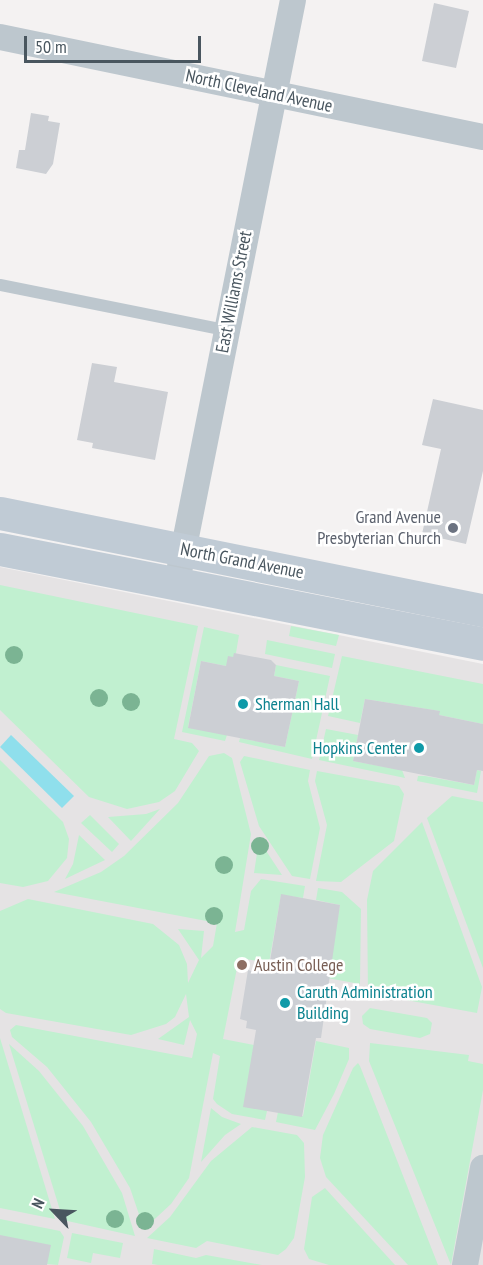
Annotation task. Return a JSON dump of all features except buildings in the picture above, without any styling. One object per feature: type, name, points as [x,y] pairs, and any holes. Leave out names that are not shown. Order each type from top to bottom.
[{"type":"main road","name":"North Grand Avenue","points":[[0,513],[483,610]]},
{"type":"main road","name":"North Grand Avenue","points":[[0,549],[483,645]]},
{"type":"street","name":"East Williams Street","points":[[177,584],[293,0]]},
{"type":"street","name":"North Cleveland Avenue","points":[[0,38],[483,137]]},
{"type":"street","points":[[465,1265],[483,1168]]},
{"type":"lane","points":[[0,285],[226,330]]},
{"type":"shaded area","name":"Austin College","points":[[0,567],[483,664],[483,1265],[0,1265]]},
{"type":"green space","points":[[0,585],[198,626],[174,739],[192,743],[199,751],[175,791],[159,802],[127,809],[89,797],[0,710]]},
{"type":"green space","points":[[291,626],[339,635],[336,646],[289,636]]},
{"type":"green space","points":[[204,627],[239,635],[236,653],[226,666],[201,661],[188,727],[227,735],[225,741],[182,732]]},
{"type":"green space","points":[[267,640],[335,654],[332,668],[265,654]]},
{"type":"green space","points":[[342,656],[483,684],[483,724],[439,715],[439,711],[365,699],[360,723],[328,716]]},
{"type":"green space","points":[[276,665],[330,676],[312,759],[239,742],[240,738],[285,747],[299,681],[274,676]]},
{"type":"green space","points":[[326,729],[358,735],[353,761],[402,770],[405,778],[319,760]]},
{"type":"green space","points":[[224,753],[232,758],[251,834],[235,932],[244,930],[251,891],[261,879],[305,886],[303,898],[281,895],[269,963],[239,958],[223,1039],[254,1045],[267,1111],[265,1120],[232,1114],[213,1099],[220,1056],[213,1053],[189,1178],[171,1204],[144,1229],[130,1188],[91,1122],[47,1067],[12,1037],[10,1030],[16,1025],[192,1058],[197,1034],[190,1020],[184,1045],[158,1039],[189,1017],[186,994],[175,1017],[166,1024],[131,1035],[6,1013],[0,1009],[0,911],[28,899],[153,924],[179,945],[187,964],[188,983],[199,960],[178,929],[204,931],[201,958],[213,946],[217,923],[54,892],[101,872],[124,856],[178,803],[209,756]]},
{"type":"green space","points":[[244,756],[310,770],[308,781],[320,828],[310,879],[292,876],[259,826],[240,762]]},
{"type":"green space","points":[[0,760],[63,822],[69,839],[67,858],[48,881],[23,887],[0,883]]},
{"type":"green space","points":[[477,770],[481,771],[477,793],[417,781],[418,776],[425,776],[474,785]]},
{"type":"green space","points":[[317,771],[399,786],[404,794],[394,841],[341,882],[316,881],[327,825],[315,781]]},
{"type":"green space","points":[[452,796],[483,802],[483,968],[427,818]]},
{"type":"green space","points":[[160,809],[131,841],[108,817],[146,814]]},
{"type":"green space","points":[[90,815],[119,844],[112,852],[81,823]]},
{"type":"green space","points":[[422,822],[482,987],[477,1013],[368,993],[367,900],[373,871]]},
{"type":"green space","points":[[79,835],[105,860],[65,879],[73,864]]},
{"type":"green space","points":[[259,840],[282,875],[254,873]]},
{"type":"green space","points":[[318,888],[342,892],[361,909],[360,984],[327,978],[340,905],[316,900]]},
{"type":"green space","points":[[370,1008],[427,1018],[432,1023],[430,1034],[420,1038],[370,1029],[363,1024],[362,1016]]},
{"type":"green space","points":[[0,1038],[55,1219],[0,1208]]},
{"type":"green space","points":[[316,1041],[349,1048],[349,1059],[334,1094],[315,1130],[276,1122],[278,1112],[303,1116]]},
{"type":"green space","points":[[370,1043],[469,1055],[468,1061],[483,1064],[483,1090],[451,1265],[369,1061]]},
{"type":"green space","points":[[9,1044],[39,1071],[83,1126],[122,1193],[135,1236],[63,1220]]},
{"type":"green space","points":[[358,1063],[438,1265],[408,1265],[326,1177],[320,1158],[323,1135],[353,1068]]},
{"type":"green space","points":[[211,1108],[222,1117],[241,1124],[225,1135],[201,1162]]},
{"type":"green space","points":[[252,1127],[297,1135],[304,1143],[305,1177],[294,1238],[286,1249],[278,1255],[207,1241],[196,1248],[147,1238],[170,1217],[211,1161]]},
{"type":"green space","points":[[325,1188],[395,1265],[329,1265],[309,1259],[304,1249],[312,1197]]},
{"type":"green space","points":[[0,1219],[60,1231],[64,1237],[58,1265],[47,1264],[0,1235]]},
{"type":"green space","points":[[72,1233],[123,1243],[120,1258],[93,1253],[91,1263],[67,1258]]},
{"type":"green space","points":[[154,1249],[196,1258],[206,1255],[262,1265],[158,1265],[152,1264]]},
{"type":"water","points":[[11,735],[74,796],[62,808],[0,747]]},
{"type":"place","name":"Grand Avenue Presbyterian Church","points":[[453,528]]},
{"type":"place","name":"Sherman Hall","points":[[243,704]]},
{"type":"place","name":"Hopkins Center","points":[[419,748]]},
{"type":"place","name":"Austin College","points":[[242,965]]},
{"type":"place","name":"Caruth Administration Building","points":[[285,1003]]}]
